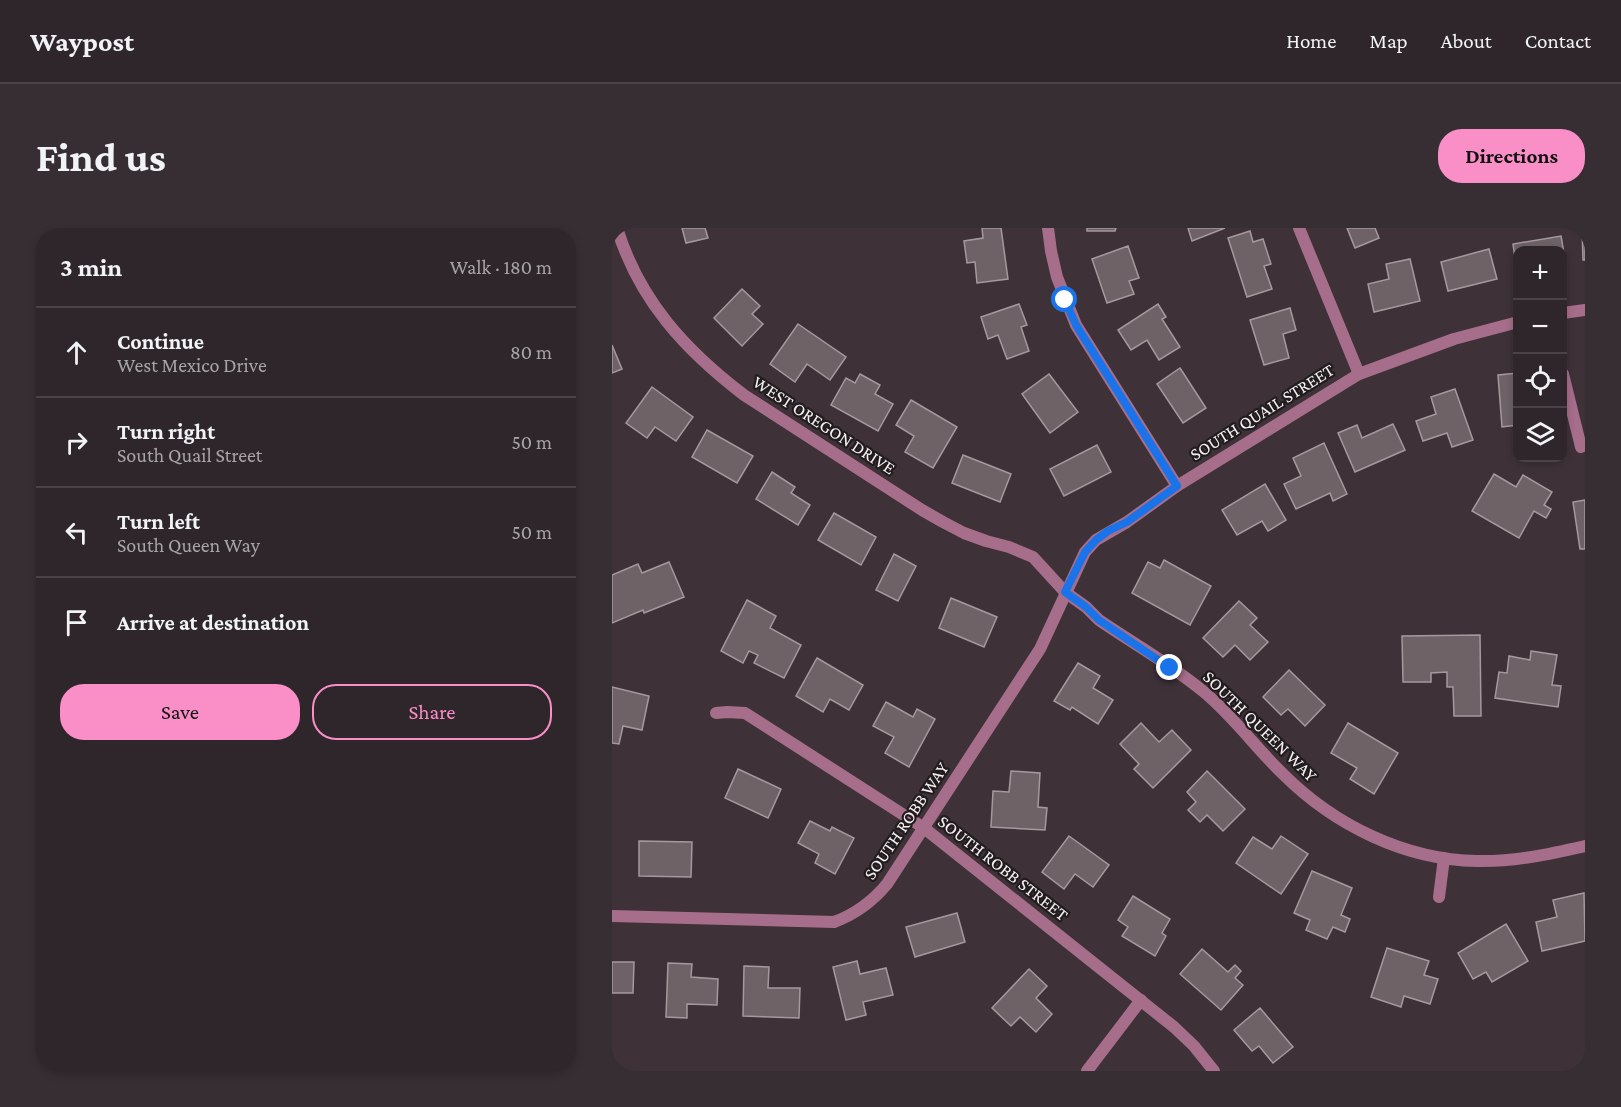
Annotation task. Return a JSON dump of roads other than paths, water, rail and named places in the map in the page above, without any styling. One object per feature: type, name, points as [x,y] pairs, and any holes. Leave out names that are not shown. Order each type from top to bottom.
[{"type":"street","name":"WEST OREGON DRIVE","points":[[617,228],[651,302],[682,341],[721,377],[744,395],[922,510],[964,533],[1033,557],[1065,592]]},
{"type":"street","points":[[1048,228],[1057,277],[1076,325],[1177,486]]},
{"type":"street","points":[[1299,228],[1359,374]]},
{"type":"street","points":[[1567,312],[1585,310]]},
{"type":"street","name":"SOUTH QUAIL STREET","points":[[1065,592],[1085,552],[1108,531],[1127,522],[1177,486],[1359,374],[1454,339],[1513,323]]},
{"type":"street","points":[[1567,390],[1581,447]]},
{"type":"street","name":"SOUTH ROBB WAY","points":[[612,916],[834,922],[855,914],[876,898],[888,884],[1040,649],[1065,592]]},
{"type":"street","name":"SOUTH QUEEN WAY","points":[[1065,592],[1108,626],[1204,692],[1223,709],[1282,774],[1331,815],[1347,825],[1392,844],[1444,858],[1505,861],[1585,846]]},
{"type":"street","name":"SOUTH ROBB STREET","points":[[716,713],[745,714],[924,828],[1140,1000],[1194,1046],[1214,1071]]},
{"type":"street","points":[[1439,897],[1444,858]]},
{"type":"street","points":[[1087,1071],[1140,1000]]}]
